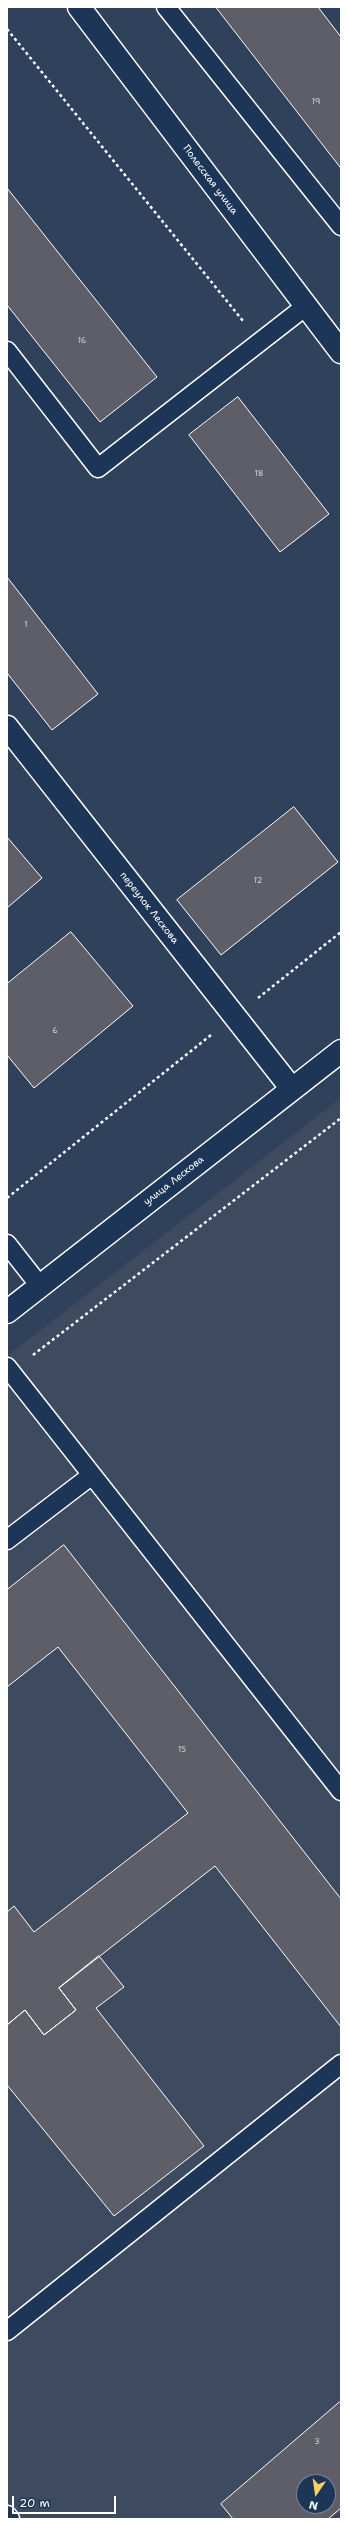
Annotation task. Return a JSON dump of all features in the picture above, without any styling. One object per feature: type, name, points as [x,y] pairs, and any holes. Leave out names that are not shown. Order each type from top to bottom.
[{"type":"main road","name":"Полесская улица","points":[[79,7],[341,352]]},
{"type":"main road","name":"переулок Лескова","points":[[7,727],[292,1089]]},
{"type":"main road","name":"улица Лескова","points":[[7,1312],[341,1050]]},
{"type":"lane","points":[[166,7],[341,226]]},
{"type":"lane","points":[[7,351],[98,468],[306,306]]},
{"type":"lane","points":[[7,1244],[40,1286]]},
{"type":"lane","points":[[9,1369],[341,1791]]},
{"type":"lane","points":[[7,1540],[92,1475]]},
{"type":"lane","points":[[7,2331],[341,2064]]},
{"type":"lane","points":[[7,2515],[10,2519]]},
{"type":"path","points":[[7,29],[260,343]]},
{"type":"path","points":[[7,1198],[341,932]]},
{"type":"path","points":[[9,1369],[341,1118]]},
{"type":"shaded area","points":[[341,1098],[341,2519],[7,2519],[7,1356]]},
{"type":"building","points":[[216,7],[318,7],[341,37],[341,168]]},
{"type":"building","points":[[7,188],[157,377],[100,422],[7,305]]},
{"type":"building","points":[[238,397],[329,514],[280,552],[189,435]]},
{"type":"building","points":[[7,577],[98,694],[52,730],[7,673]]},
{"type":"building","points":[[294,807],[338,862],[221,955],[177,900]]},
{"type":"building","points":[[7,837],[42,878],[7,908]]},
{"type":"building","points":[[71,932],[133,1006],[34,1088],[7,1055],[7,984]]},
{"type":"building","points":[[64,1545],[341,1899],[341,2027],[215,1866],[59,1988],[76,2010],[44,2035],[25,2010],[7,2025],[7,1912],[14,1906],[34,1932],[188,1813],[58,1647],[7,1687],[7,1590]]},
{"type":"building","points":[[99,1956],[124,1987],[96,2008],[204,2146],[114,2216],[7,2085],[7,2025],[25,2010],[44,2035],[76,2010],[59,1988]]},
{"type":"building","points":[[341,2401],[341,2508],[336,2512],[336,2474],[296,2474],[296,2514],[334,2514],[328,2519],[233,2519],[221,2504]]}]
